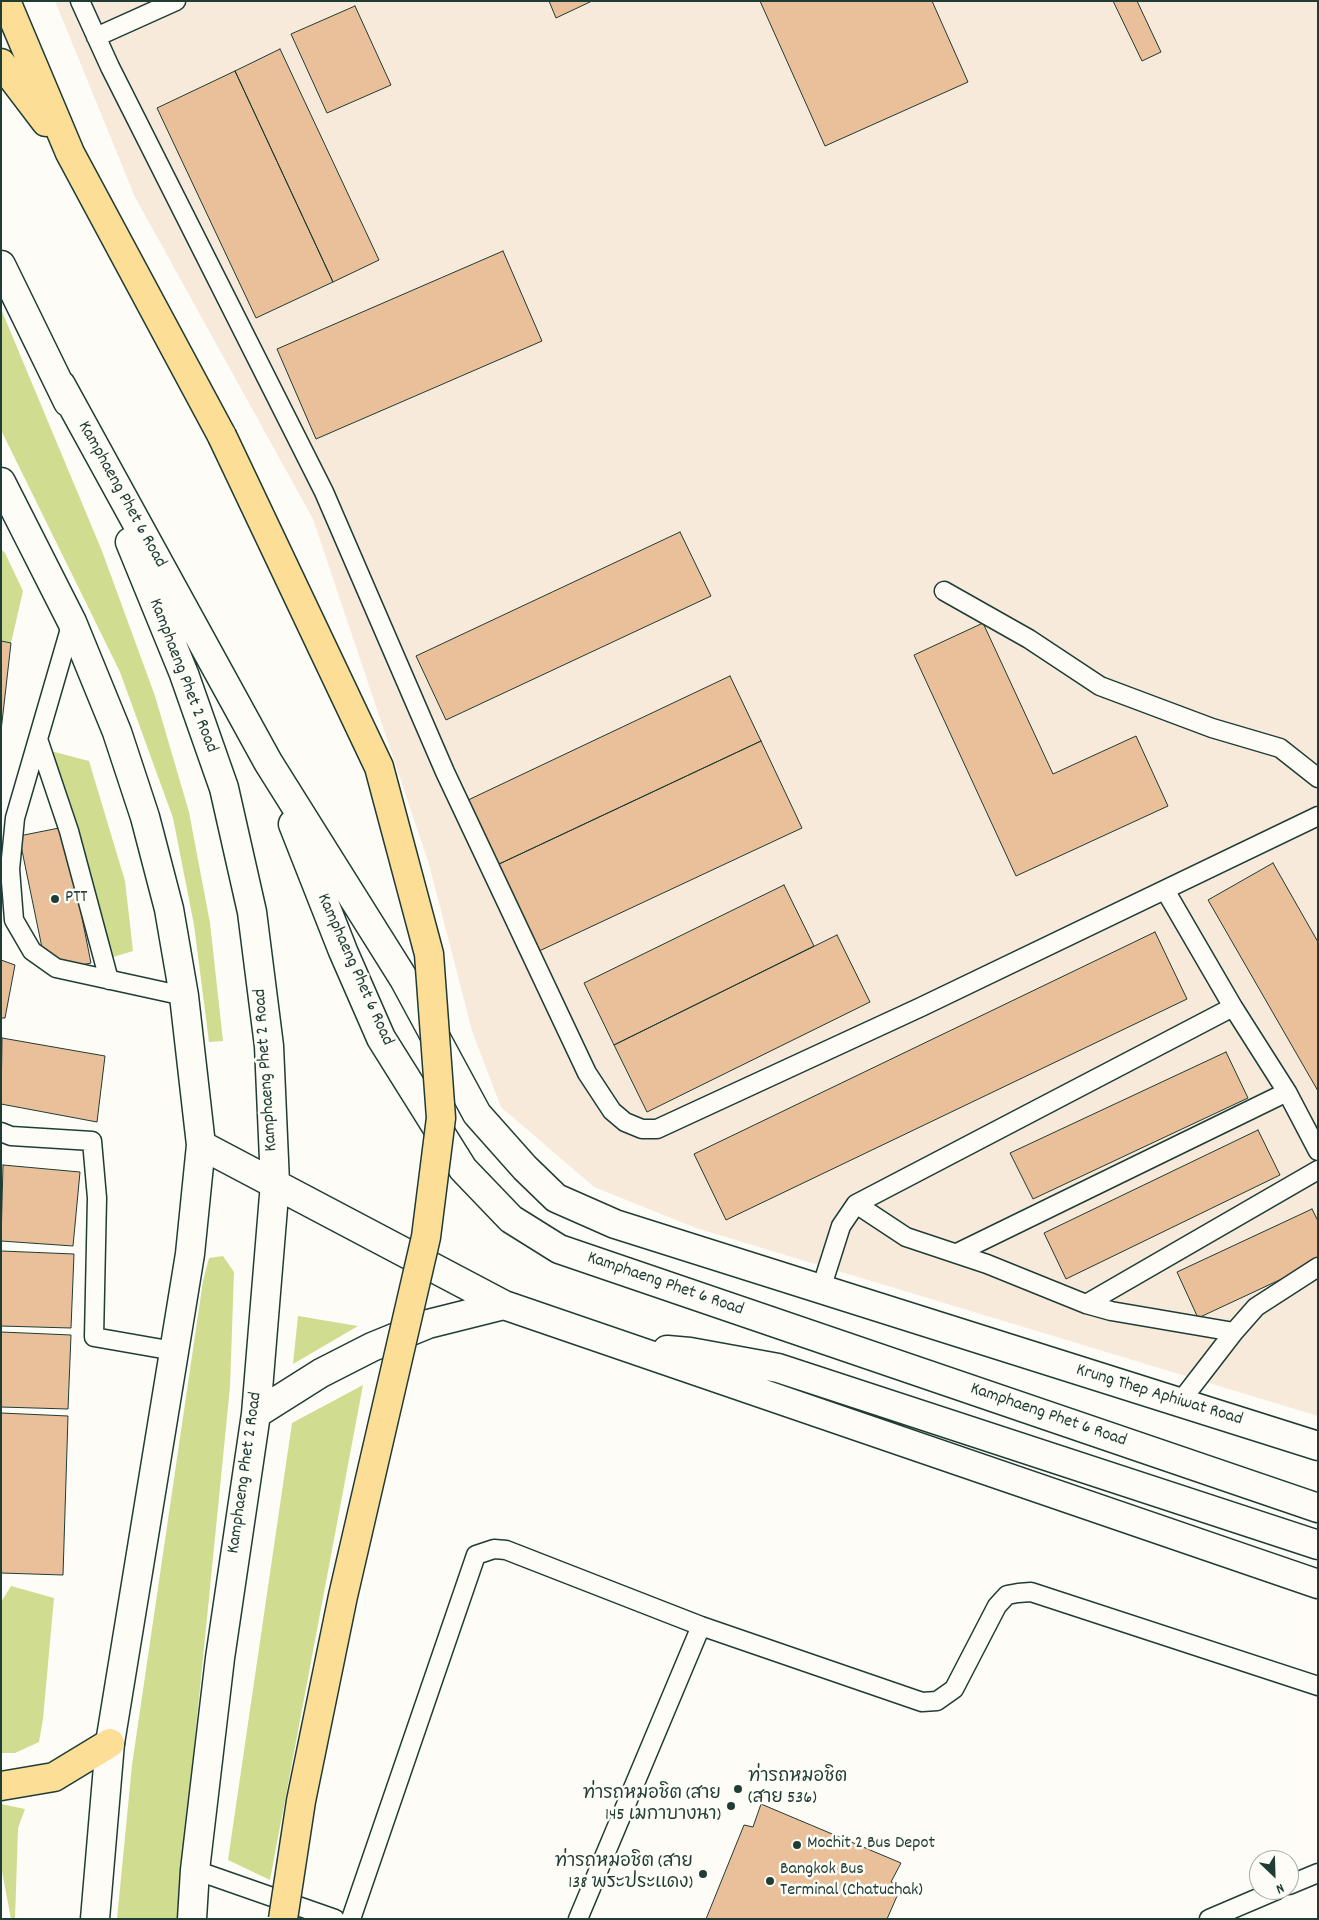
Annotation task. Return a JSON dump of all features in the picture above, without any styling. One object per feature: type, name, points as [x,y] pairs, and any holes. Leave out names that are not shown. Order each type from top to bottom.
[{"type":"highway","points":[[6,1],[70,153],[222,436],[380,767],[429,954],[441,1118],[426,1237],[341,1605],[301,1801],[283,1919]]},
{"type":"highway","points":[[1,64],[70,153]]},
{"type":"highway","points":[[1,1786],[54,1777],[110,1743]]},
{"type":"street","name":"Kamphaeng Phet 2 Road","points":[[1,265],[61,385],[137,558],[184,674],[224,788],[252,912],[269,1046],[275,1183],[256,1414],[220,1658],[195,1870],[192,1919]]},
{"type":"street","name":"Kamphaeng Phet 6 Road","points":[[61,385],[268,762],[404,979],[477,1114],[525,1168],[556,1198],[615,1224],[1000,1346]]},
{"type":"street","points":[[1,482],[72,622],[117,732],[145,817],[168,909],[184,996],[201,1145],[190,1254],[110,1743],[95,1919]]},
{"type":"street","name":"Kamphaeng Phet 6 Road","points":[[268,762],[343,950],[381,1038],[463,1169],[511,1219],[559,1249],[1318,1508]]},
{"type":"street","points":[[201,1145],[504,1305],[1318,1584]]},
{"type":"street","points":[[256,1414],[321,1373],[372,1347],[428,1324],[504,1305]]},
{"type":"street","name":"Krung Thep Aphiwat Road","points":[[1000,1346],[1318,1446]]},
{"type":"street","points":[[625,1347],[690,1352],[778,1368],[1318,1545]]},
{"type":"lane","points":[[80,1],[96,37],[324,492],[446,772],[587,1073],[612,1111],[625,1122],[642,1129],[657,1129],[912,1011],[1318,816]]},
{"type":"lane","points":[[96,37],[176,1]]},
{"type":"lane","points":[[944,591],[1029,639],[1100,686],[1212,728],[1280,748],[1318,778]]},
{"type":"lane","points":[[72,622],[15,818],[10,869],[14,920],[32,951],[56,968],[184,996]]},
{"type":"lane","points":[[38,739],[69,831],[109,980]]},
{"type":"lane","points":[[1164,890],[1233,1007],[1287,1092],[1318,1151]]},
{"type":"lane","points":[[821,1289],[841,1226],[856,1204],[1233,1007]]},
{"type":"lane","points":[[958,1253],[1287,1092]]},
{"type":"lane","points":[[1,1132],[11,1136],[92,1141],[97,1198],[94,1338],[174,1351]]},
{"type":"lane","points":[[1086,1304],[1318,1170]]},
{"type":"lane","points":[[856,1204],[906,1237],[958,1253],[1086,1304],[1234,1332]]},
{"type":"lane","points":[[1180,1402],[1234,1332],[1256,1307],[1318,1267]]},
{"type":"lane","points":[[350,1919],[476,1555],[494,1549],[506,1550],[701,1626],[922,1702],[936,1701],[954,1689],[997,1606],[1007,1595],[1031,1592],[1318,1686]]},
{"type":"lane","points":[[578,1919],[701,1626]]},
{"type":"lane","points":[[195,1870],[335,1919]]},
{"type":"lane","points":[[1299,1881],[1318,1873]]},
{"type":"lane","points":[[1209,1919],[1254,1900]]},
{"type":"shaded area","points":[[55,1],[1318,1],[1318,1416],[696,1228],[594,1187],[501,1107],[472,1031],[429,864],[313,519],[135,197]]},
{"type":"green space","points":[[1,309],[102,551],[155,696],[189,812],[210,923],[223,1041],[209,1042],[194,925],[173,818],[120,672],[1,430]]},
{"type":"green space","points":[[1,549],[5,553],[23,591],[11,643],[1,641]]},
{"type":"green space","points":[[47,750],[89,761],[125,881],[133,951],[110,958]]},
{"type":"green space","points":[[223,1256],[234,1272],[230,1387],[177,1919],[117,1919],[132,1765],[203,1281],[209,1258]]},
{"type":"green space","points":[[298,1316],[358,1326],[293,1364]]},
{"type":"green space","points":[[363,1385],[270,1880],[228,1860],[292,1423]]},
{"type":"green space","points":[[11,1586],[54,1598],[43,1719],[39,1742],[15,1753],[1,1753],[1,1602]]},
{"type":"green space","points":[[1,1804],[25,1809],[18,1828],[15,1919],[11,1919],[1,1866]]},
{"type":"building","points":[[549,1],[592,1],[556,18]]},
{"type":"building","points":[[760,1],[932,1],[968,82],[825,146]]},
{"type":"building","points":[[1113,1],[1137,1],[1161,52],[1142,61]]},
{"type":"building","points":[[355,6],[391,85],[327,113],[291,34]]},
{"type":"building","points":[[280,49],[379,260],[333,282],[235,71]]},
{"type":"building","points":[[235,71],[333,282],[256,318],[157,108]]},
{"type":"building","points":[[503,251],[542,341],[316,439],[277,349]]},
{"type":"building","points":[[680,532],[711,596],[446,720],[416,656]]},
{"type":"building","points":[[983,623],[1053,774],[1136,736],[1168,806],[1016,876],[914,655]]},
{"type":"building","points":[[1,641],[11,643],[1,731]]},
{"type":"building","points":[[730,676],[761,741],[497,865],[466,801]]},
{"type":"building","points":[[761,741],[802,828],[537,952],[497,865]]},
{"type":"building","name":"PTT","points":[[64,827],[91,963],[47,972],[19,836]]},
{"type":"building","points":[[1273,863],[1318,942],[1318,1091],[1208,900]]},
{"type":"building","points":[[784,885],[814,946],[614,1045],[584,983]]},
{"type":"building","points":[[1155,932],[1187,999],[726,1220],[694,1154]]},
{"type":"building","points":[[837,935],[870,1002],[647,1112],[614,1045]]},
{"type":"building","points":[[1,960],[15,965],[5,1018],[1,1018]]},
{"type":"building","points":[[2,1038],[105,1056],[97,1122],[1,1104]]},
{"type":"building","points":[[1226,1052],[1248,1098],[1033,1199],[1010,1153]]},
{"type":"building","points":[[1258,1130],[1280,1175],[1066,1279],[1044,1233]]},
{"type":"building","points":[[3,1165],[80,1172],[73,1246],[1,1241]]},
{"type":"building","points":[[1312,1209],[1318,1221],[1318,1262],[1198,1318],[1177,1272]]},
{"type":"building","points":[[1,1251],[74,1254],[71,1328],[1,1326]]},
{"type":"building","points":[[1,1332],[71,1335],[68,1409],[1,1407]]},
{"type":"building","points":[[1,1413],[68,1416],[63,1575],[1,1573]]},
{"type":"building","name":"Mochit 2 Bus Depot","points":[[761,1804],[901,1863],[891,1882],[901,1887],[887,1919],[706,1919],[744,1825],[753,1827]]},
{"type":"place","name":"PTT","points":[[55,899]]},
{"type":"place","name":"ท่ารถหมอชิต (สาย 536)","points":[[738,1789]]},
{"type":"place","name":"ท่ารถหมอชิต (สาย 145 เมกาบางนา)","points":[[731,1806]]},
{"type":"place","name":"Mochit 2 Bus Depot","points":[[797,1845]]},
{"type":"place","name":"ท่ารถหมอชิต (สาย 138 พระประแดง)","points":[[703,1874]]},
{"type":"place","name":"Bangkok Bus Terminal (Chatuchak)","points":[[770,1881]]}]
